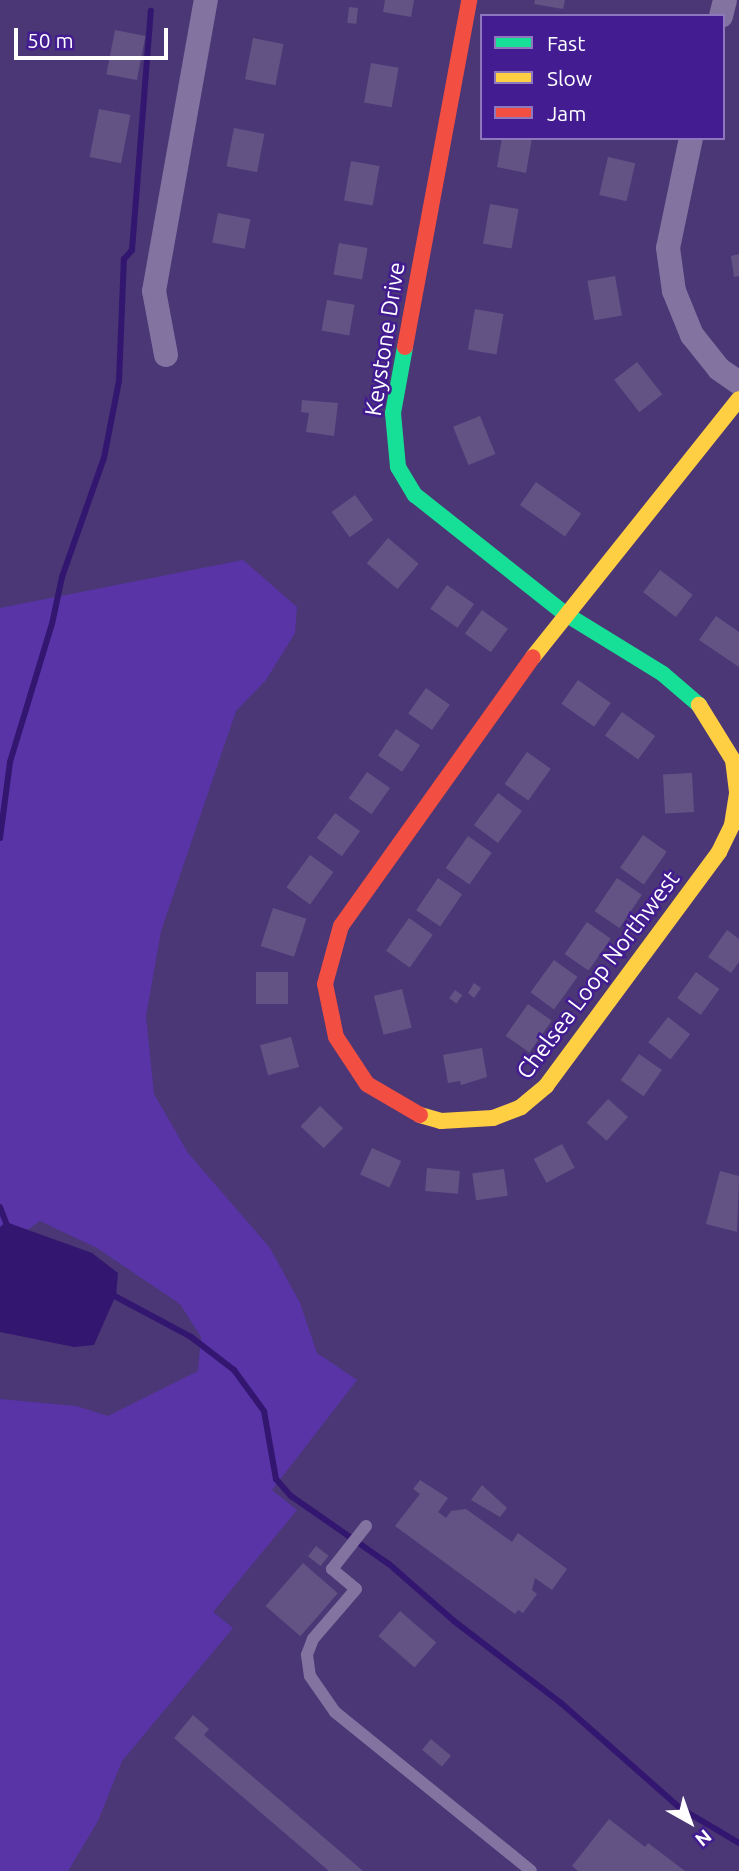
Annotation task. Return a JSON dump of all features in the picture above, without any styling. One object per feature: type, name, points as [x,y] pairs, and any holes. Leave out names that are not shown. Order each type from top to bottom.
[{"type":"street","points":[[166,355],[154,291],[206,0]]},
{"type":"street","name":"Keystone Drive","points":[[469,0],[393,413],[398,467],[415,495],[564,612]]},
{"type":"street","points":[[691,140],[668,248],[674,291],[692,335],[719,369],[739,383]]},
{"type":"street","points":[[564,612],[739,399]]},
{"type":"street","name":"Chelsea Loop Northwest","points":[[564,612],[663,674],[696,701],[718,729],[733,760],[737,792],[732,825],[719,852],[547,1086],[521,1107],[493,1118],[441,1121],[415,1114],[367,1084],[337,1037],[325,984],[330,960],[341,926],[564,612]]},
{"type":"lane","points":[[366,1526],[332,1569],[356,1589],[313,1639],[307,1655],[310,1676],[335,1712],[531,1871]]},
{"type":"shaded area","points":[[243,560],[297,607],[295,633],[266,680],[236,711],[161,931],[146,1016],[154,1094],[188,1153],[270,1248],[300,1303],[317,1353],[357,1380],[272,1490],[297,1510],[213,1612],[233,1628],[122,1761],[98,1821],[68,1871],[0,1871],[0,1399],[76,1406],[108,1416],[198,1371],[201,1337],[180,1304],[97,1248],[40,1221],[15,1239],[0,1233],[0,608]]},
{"type":"shaded area","points":[[6,1222],[92,1253],[118,1273],[116,1295],[94,1345],[74,1347],[0,1332],[0,1227]]},
{"type":"building","points":[[385,0],[414,0],[411,17],[383,12]]},
{"type":"building","points":[[535,0],[565,0],[563,9],[534,4]]},
{"type":"building","points":[[349,7],[358,8],[356,24],[347,23]]},
{"type":"building","points":[[115,30],[145,36],[137,80],[106,74]]},
{"type":"building","points":[[253,38],[283,44],[275,85],[245,79]]},
{"type":"building","points":[[371,63],[399,68],[392,107],[364,102]]},
{"type":"building","points":[[99,109],[130,115],[121,163],[90,157]]},
{"type":"building","points":[[234,128],[264,134],[257,172],[227,166]]},
{"type":"building","points":[[502,140],[532,140],[526,173],[497,167]]},
{"type":"building","points":[[608,157],[635,163],[627,201],[599,195]]},
{"type":"building","points":[[351,161],[380,166],[373,205],[344,200]]},
{"type":"building","points":[[490,204],[519,209],[512,248],[483,243]]},
{"type":"building","points":[[218,213],[250,219],[245,249],[212,242]]},
{"type":"building","points":[[339,243],[368,248],[362,280],[333,275]]},
{"type":"building","points":[[739,254],[739,276],[734,277],[731,256]]},
{"type":"building","points":[[615,276],[622,315],[594,320],[587,281]]},
{"type":"building","points":[[327,300],[355,305],[349,335],[322,331]]},
{"type":"building","points":[[475,309],[504,314],[496,354],[468,349]]},
{"type":"building","points":[[637,362],[662,394],[639,412],[614,380]]},
{"type":"building","points":[[302,400],[338,403],[334,436],[306,432],[309,413],[301,412]]},
{"type":"building","points":[[480,416],[495,454],[468,465],[453,427]]},
{"type":"building","points":[[536,482],[581,514],[565,536],[520,505]]},
{"type":"building","points":[[355,495],[373,520],[350,537],[332,512]]},
{"type":"building","points":[[388,538],[419,564],[397,589],[367,563]]},
{"type":"building","points":[[660,570],[693,595],[676,617],[643,592]]},
{"type":"building","points":[[447,585],[474,604],[457,628],[430,609]]},
{"type":"building","points":[[482,610],[508,629],[491,652],[465,633]]},
{"type":"building","points":[[716,616],[739,632],[739,667],[699,640]]},
{"type":"building","points":[[578,680],[611,703],[594,727],[561,704]]},
{"type":"building","points":[[426,688],[450,705],[432,730],[408,713]]},
{"type":"building","points":[[622,712],[655,736],[638,760],[605,735]]},
{"type":"building","points":[[396,729],[420,745],[402,772],[378,756]]},
{"type":"building","points":[[527,752],[551,769],[528,801],[505,784]]},
{"type":"building","points":[[367,772],[390,788],[372,814],[349,798]]},
{"type":"building","points":[[692,773],[694,812],[665,813],[663,775]]},
{"type":"building","points":[[498,793],[522,811],[498,843],[474,825]]},
{"type":"building","points":[[335,813],[360,831],[342,856],[317,838]]},
{"type":"building","points":[[643,835],[667,852],[644,884],[620,868]]},
{"type":"building","points":[[468,836],[492,853],[469,885],[446,868]]},
{"type":"building","points":[[310,855],[333,872],[310,904],[286,887]]},
{"type":"building","points":[[438,878],[462,894],[440,927],[416,910]]},
{"type":"building","points":[[617,878],[642,895],[620,928],[595,911]]},
{"type":"building","points":[[273,908],[306,919],[294,957],[261,946]]},
{"type":"building","points":[[409,918],[433,935],[410,967],[386,951]]},
{"type":"building","points":[[587,922],[611,939],[588,971],[565,954]]},
{"type":"building","points":[[727,930],[739,939],[739,962],[731,973],[708,957]]},
{"type":"building","points":[[554,960],[577,977],[554,1009],[530,992]]},
{"type":"building","points":[[256,972],[288,972],[288,1004],[256,1004]]},
{"type":"building","points":[[696,972],[719,989],[701,1015],[677,998]]},
{"type":"building","points":[[474,983],[481,988],[474,998],[468,993]]},
{"type":"building","points":[[402,989],[412,1028],[384,1035],[374,996]]},
{"type":"building","points":[[455,990],[462,995],[456,1003],[449,998]]},
{"type":"building","points":[[528,1004],[552,1021],[529,1053],[506,1036]]},
{"type":"building","points":[[668,1017],[690,1034],[670,1059],[648,1042]]},
{"type":"building","points":[[291,1037],[299,1067],[268,1075],[260,1045]]},
{"type":"building","points":[[482,1048],[487,1077],[461,1085],[460,1081],[448,1083],[443,1055]]},
{"type":"building","points":[[639,1054],[662,1070],[644,1096],[621,1080]]},
{"type":"building","points":[[608,1099],[628,1117],[607,1141],[587,1123]]},
{"type":"building","points":[[320,1106],[343,1128],[324,1148],[301,1126]]},
{"type":"building","points":[[562,1144],[575,1168],[546,1183],[534,1159]]},
{"type":"building","points":[[372,1148],[401,1161],[389,1188],[360,1174]]},
{"type":"building","points":[[427,1168],[460,1171],[458,1194],[425,1191]]},
{"type":"building","points":[[504,1169],[508,1196],[476,1200],[472,1173]]},
{"type":"building","points":[[720,1171],[739,1176],[737,1232],[706,1224]]},
{"type":"building","points":[[420,1480],[448,1498],[438,1512],[446,1518],[451,1511],[466,1509],[512,1542],[518,1533],[567,1569],[552,1590],[535,1578],[532,1590],[537,1594],[523,1613],[518,1610],[515,1614],[395,1526],[420,1494],[413,1489]]},
{"type":"building","points":[[482,1485],[507,1508],[500,1517],[471,1500]]},
{"type":"building","points":[[316,1546],[329,1556],[321,1566],[308,1556]]},
{"type":"building","points":[[303,1563],[338,1593],[300,1636],[266,1606]]},
{"type":"building","points":[[400,1611],[436,1642],[415,1667],[378,1636]]},
{"type":"building","points":[[193,1715],[209,1729],[204,1735],[363,1871],[329,1871],[174,1738]]},
{"type":"building","points":[[431,1739],[451,1756],[442,1766],[422,1750]]},
{"type":"building","points":[[609,1819],[645,1847],[648,1843],[685,1871],[578,1871],[572,1866]]},
{"type":"waterway","points":[[0,838],[10,762],[52,624],[62,577],[104,458],[119,381],[124,259],[132,250],[151,11]]},
{"type":"waterway","points":[[0,1207],[9,1230]]},
{"type":"waterway","points":[[109,1293],[191,1337],[234,1370],[264,1411],[276,1479],[291,1496],[389,1564],[454,1621],[561,1703],[680,1808],[739,1843]]},
{"type":"traffic: fast","points":[[405,347],[393,413],[398,467],[415,495],[564,613],[663,674],[699,705]]},
{"type":"traffic: slow","points":[[533,657],[739,399]]},
{"type":"traffic: slow","points":[[420,1115],[441,1121],[493,1118],[521,1107],[546,1086],[719,852],[732,825],[737,792],[733,760],[699,705]]},
{"type":"traffic: jam","points":[[405,347],[469,0]]},
{"type":"traffic: jam","points":[[420,1115],[367,1084],[336,1037],[325,984],[341,926],[533,657]]}]
